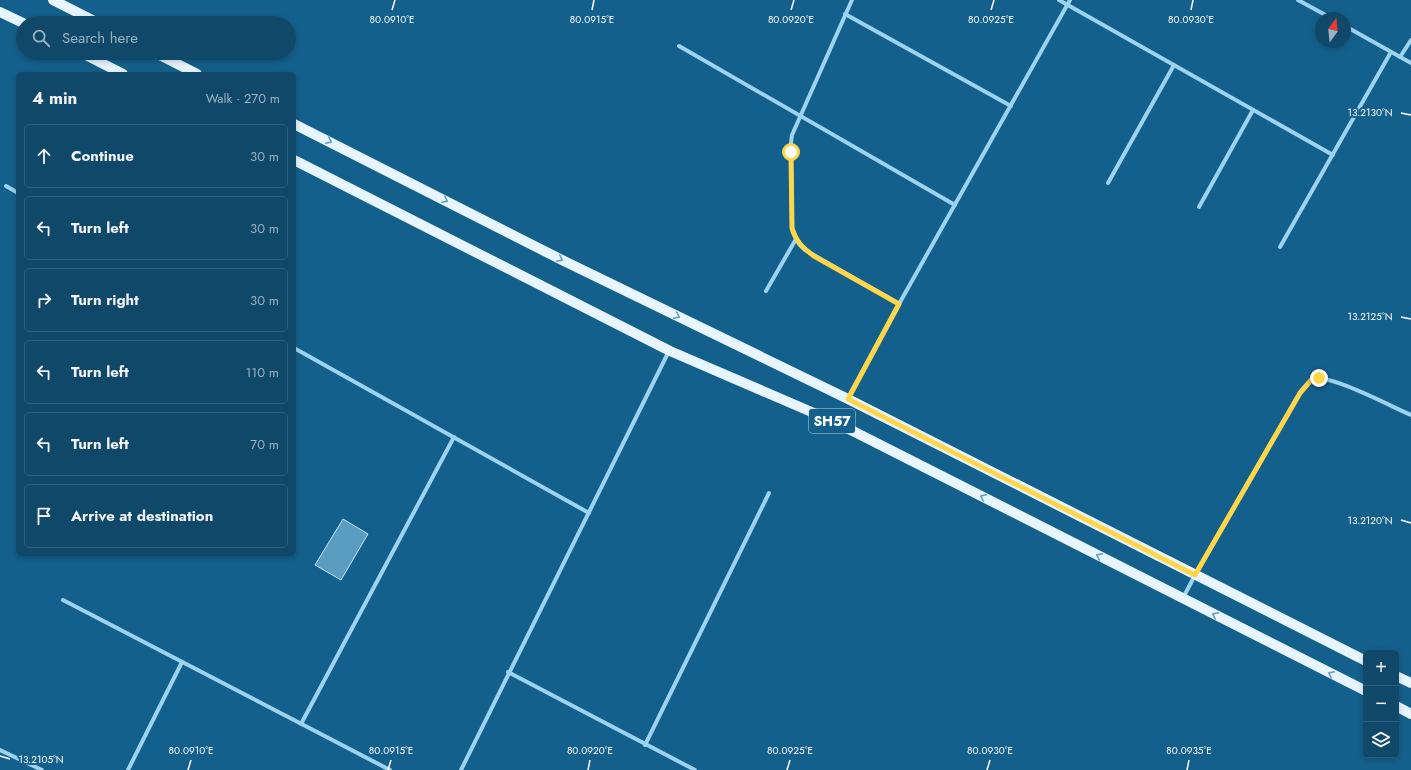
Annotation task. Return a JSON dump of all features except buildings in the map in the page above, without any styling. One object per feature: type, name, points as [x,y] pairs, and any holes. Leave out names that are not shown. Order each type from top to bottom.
[{"type":"main road","points":[[53,0],[84,16]]},
{"type":"main road","points":[[0,12],[16,20]]},
{"type":"main road","points":[[96,60],[119,72]]},
{"type":"main road","points":[[170,60],[193,72]]},
{"type":"main road","name":"SH57","points":[[296,125],[564,261],[848,399],[1363,659]]},
{"type":"main road","name":"SH57","points":[[296,161],[670,350],[837,423],[1363,689]]},
{"type":"main road","points":[[1399,677],[1411,683]]},
{"type":"main road","points":[[1399,708],[1411,714]]},
{"type":"street","points":[[852,0],[792,135],[792,228],[796,239],[805,250],[899,304]]},
{"type":"street","points":[[1059,0],[1333,155]]},
{"type":"street","points":[[848,399],[899,304],[1070,0]]},
{"type":"street","points":[[1298,0],[1320,12]]},
{"type":"street","points":[[845,14],[1011,106]]},
{"type":"street","points":[[1351,29],[1411,63]]},
{"type":"street","points":[[1400,57],[1411,40]]},
{"type":"street","points":[[679,46],[955,205]]},
{"type":"street","points":[[1280,248],[1392,52]]},
{"type":"street","points":[[1108,183],[1174,65]]},
{"type":"street","points":[[1199,207],[1253,110]]},
{"type":"street","points":[[6,186],[16,192]]},
{"type":"street","points":[[766,292],[796,239]]},
{"type":"street","points":[[296,349],[589,513]]},
{"type":"street","points":[[461,770],[508,672],[670,350]]},
{"type":"street","points":[[1183,598],[1300,393],[1312,379],[1319,378],[1337,383],[1411,415]]},
{"type":"street","points":[[301,724],[454,437]]},
{"type":"street","points":[[645,745],[768,493]]},
{"type":"street","points":[[63,600],[390,770]]},
{"type":"street","points":[[128,770],[182,662]]},
{"type":"street","points":[[508,672],[695,770]]},
{"type":"street","points":[[0,750],[42,770]]},
{"type":"route","points":[[791,152],[792,228],[794,236],[799,244],[814,256],[899,304],[848,399],[1195,575],[1300,393],[1312,379],[1319,378]]}]
